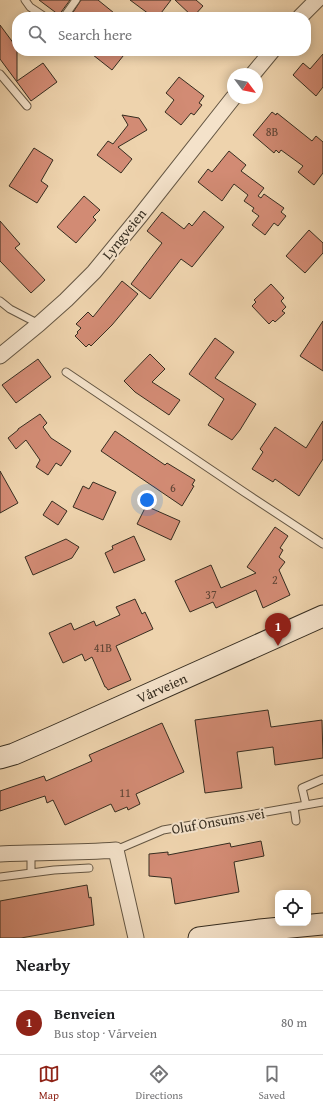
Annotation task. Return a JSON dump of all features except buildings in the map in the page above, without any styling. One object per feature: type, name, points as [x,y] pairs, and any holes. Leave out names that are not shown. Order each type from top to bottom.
[{"type":"street","points":[[305,12],[317,0]]},
{"type":"street","points":[[258,68],[268,56]]},
{"type":"street","name":"Lyngveien","points":[[0,356],[66,300],[94,272],[228,104]]},
{"type":"street","name":"Vårveien","points":[[0,758],[14,754],[53,737],[323,616]]},
{"type":"street","points":[[116,850],[136,938]]},
{"type":"street","name":"Oluf Onsums vei","points":[[0,854],[77,853],[116,850]]},
{"type":"street","points":[[199,938],[323,924]]},
{"type":"lane","points":[[25,0],[30,7],[38,12]]},
{"type":"lane","points":[[68,12],[76,0]]},
{"type":"lane","points":[[0,74],[27,106]]},
{"type":"lane","points":[[0,301],[10,309],[39,324]]},
{"type":"lane","points":[[66,372],[323,544]]},
{"type":"lane","points":[[306,805],[302,788],[323,779]]},
{"type":"lane","name":"Oluf Onsums vei","points":[[116,850],[163,830],[323,802]]},
{"type":"lane","points":[[294,807],[296,821]]},
{"type":"lane","points":[[31,853],[31,872]]},
{"type":"lane","points":[[0,877],[31,872],[88,868]]},
{"type":"place","name":"Benveien","points":[[278,646]]}]
